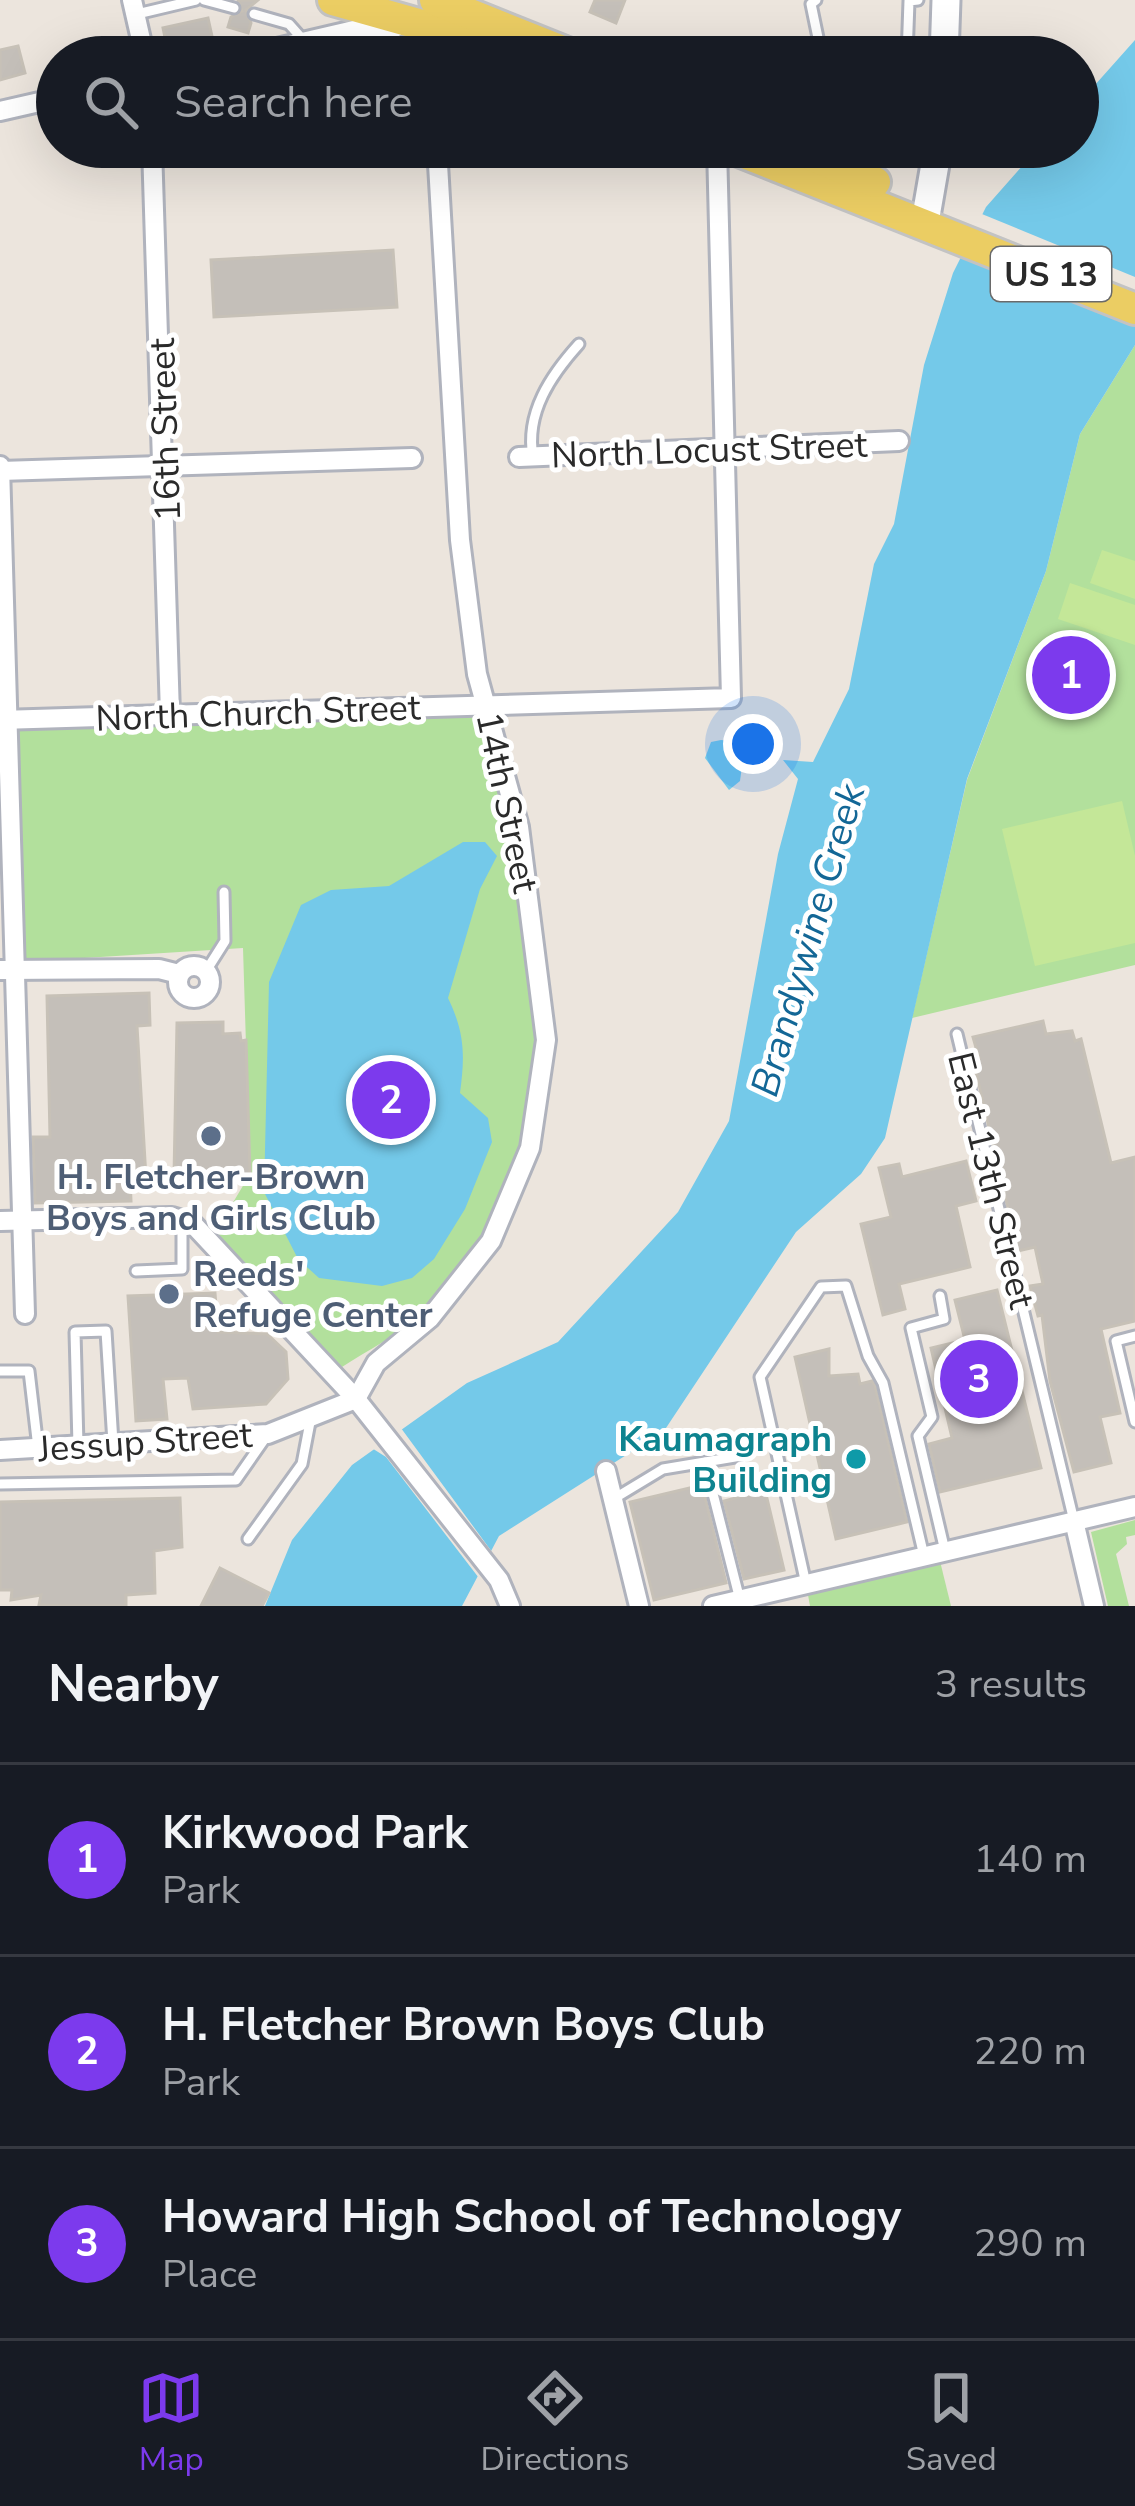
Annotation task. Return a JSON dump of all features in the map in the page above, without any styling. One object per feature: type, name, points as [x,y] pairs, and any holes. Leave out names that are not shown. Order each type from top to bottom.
[{"type":"main road","points":[[333,0],[445,12],[515,36]]},
{"type":"main road","points":[[945,36],[946,0]]},
{"type":"main road","points":[[445,12],[476,36]]},
{"type":"main road","name":"US 13","points":[[791,168],[928,214]]},
{"type":"main road","name":"US 13","points":[[840,168],[928,214],[1135,309]]},
{"type":"main road","points":[[928,214],[935,168]]},
{"type":"main road","name":"US 13","points":[[969,232],[1135,292]]},
{"type":"street","points":[[332,36],[445,12]]},
{"type":"street","points":[[0,111],[36,103]]},
{"type":"street","name":"16th Street","points":[[153,168],[166,468],[170,714]]},
{"type":"street","name":"14th Street","points":[[356,1399],[376,1363],[430,1318],[491,1241],[513,1196],[534,1125],[546,1040],[541,970],[519,827],[477,674],[460,540],[438,168]]},
{"type":"street","points":[[718,168],[725,448]]},
{"type":"street","name":"North Locust Street","points":[[526,457],[899,441]]},
{"type":"street","name":"North Church Street","points":[[3,720],[731,698],[725,448]]},
{"type":"street","points":[[26,1314],[6,970],[0,469],[412,458]]},
{"type":"street","points":[[191,965],[206,971],[208,992],[194,998],[179,989],[179,974],[191,965]]},
{"type":"street","points":[[6,970],[160,969],[179,974]]},
{"type":"street","points":[[0,1220],[182,1219],[356,1399],[499,1580],[509,1606]]},
{"type":"street","name":"Jessup Street","points":[[0,1450],[268,1434],[356,1399]]},
{"type":"street","points":[[605,1471],[639,1606]]},
{"type":"street","points":[[712,1606],[1135,1507]]},
{"type":"street","name":"East 13th Street","points":[[1074,1521],[1094,1606]]},
{"type":"street","points":[[806,1584],[811,1606]]},
{"type":"lane","points":[[134,7],[200,0],[234,8]]},
{"type":"lane","points":[[815,0],[811,4],[818,36]]},
{"type":"lane","points":[[909,36],[912,0]]},
{"type":"lane","points":[[254,14],[289,24],[300,36]]},
{"type":"lane","points":[[526,457],[529,434],[552,375],[580,344]]},
{"type":"lane","points":[[206,971],[225,941],[224,892]]},
{"type":"lane","name":"East 13th Street","points":[[957,1034],[1074,1521]]},
{"type":"lane","points":[[136,1271],[182,1269],[182,1219]]},
{"type":"lane","points":[[806,1584],[760,1377],[821,1287],[846,1286],[868,1355],[883,1383],[925,1556]]},
{"type":"lane","points":[[940,1296],[944,1319],[911,1328],[932,1417],[918,1436],[945,1551]]},
{"type":"lane","points":[[78,1445],[75,1332],[106,1331],[113,1443]]},
{"type":"lane","points":[[1135,1336],[1116,1341],[1135,1422]]},
{"type":"lane","points":[[0,1371],[29,1371],[38,1448]]},
{"type":"lane","points":[[248,1539],[302,1464],[311,1417]]},
{"type":"lane","points":[[0,1484],[236,1480],[268,1434]]},
{"type":"lane","points":[[610,1501],[663,1469],[741,1456]]},
{"type":"lane","points":[[705,1462],[740,1600]]},
{"type":"green space","points":[[1135,345],[1135,965],[912,1018],[967,780],[1046,571],[1080,434]]},
{"type":"green space","points":[[1102,550],[1135,561],[1135,599],[1090,583]]},
{"type":"green space","points":[[1070,583],[1135,605],[1135,645],[1058,619]]},
{"type":"green space","points":[[478,715],[515,857],[539,999],[540,1069],[528,1137],[503,1204],[441,1294],[410,1324],[342,1367],[213,1236],[250,1174],[243,948],[21,962],[14,728]]},
{"type":"green space","points":[[1122,801],[1135,856],[1135,943],[1035,966],[1002,829]]},
{"type":"green space","points":[[1135,1520],[1135,1535],[1126,1537],[1127,1544],[1116,1554],[1129,1606],[1108,1606],[1091,1532]]},
{"type":"green space","points":[[938,1553],[951,1606],[810,1606],[806,1584]]},
{"type":"water","name":"Brandywine Creek","points":[[1135,40],[1135,345],[1080,434],[1046,571],[967,779],[885,1138],[861,1174],[796,1232],[664,1431],[499,1536],[462,1606],[265,1606],[292,1540],[352,1465],[467,1383],[558,1342],[678,1212],[729,1121],[778,854],[798,779],[783,760],[813,762],[849,689],[874,564],[894,524],[924,365],[953,273],[986,207],[1020,168],[1099,168],[1099,80]]},
{"type":"water","points":[[732,741],[744,751],[740,781],[729,790],[705,758],[711,742]]},
{"type":"water","points":[[463,842],[485,842],[497,856],[480,889],[448,998],[462,1045],[460,1093],[488,1118],[492,1142],[465,1209],[434,1259],[412,1278],[382,1286],[319,1278],[298,1259],[264,1192],[269,982],[301,905],[331,890],[389,886]]},
{"type":"pier","points":[[977,212],[1135,277],[1135,321],[962,250]]},
{"type":"pier","points":[[398,1424],[495,1556],[482,1582],[386,1457],[367,1445]]},
{"type":"building","points":[[238,0],[258,0],[246,10],[251,23],[248,33],[228,27],[231,17],[242,11]]},
{"type":"building","points":[[595,0],[625,0],[616,23],[590,12]]},
{"type":"building","points":[[208,18],[212,36],[165,36],[163,28]]},
{"type":"building","points":[[18,46],[25,73],[0,80],[0,50]]},
{"type":"building","points":[[393,250],[397,307],[214,317],[211,260]]},
{"type":"building","points":[[149,993],[150,1025],[137,1026],[146,1178],[130,1178],[131,1201],[35,1203],[33,1137],[50,1137],[47,996]]},
{"type":"building","points":[[1043,1021],[1046,1034],[1072,1031],[1075,1041],[1081,1039],[1111,1163],[1135,1157],[1135,1321],[1101,1329],[1120,1413],[1100,1417],[1111,1463],[1074,1472],[1050,1381],[1042,1315],[1038,1316],[1030,1286],[1043,1284],[1035,1247],[1018,1251],[973,1059],[979,1058],[973,1037]]},
{"type":"building","name":"H. Fletcher-Brown Boys and Girls Club","points":[[223,1022],[223,1034],[240,1033],[241,1041],[246,1040],[250,1174],[174,1176],[177,1023]]},
{"type":"building","points":[[966,1161],[976,1201],[956,1206],[970,1267],[899,1284],[905,1309],[883,1315],[861,1224],[891,1217],[879,1168],[899,1164],[902,1177]]},
{"type":"building","points":[[997,1290],[1041,1468],[940,1492],[929,1444],[952,1438],[931,1348],[965,1340],[955,1300]]},
{"type":"building","points":[[215,1293],[218,1332],[267,1334],[286,1352],[288,1379],[266,1404],[193,1409],[188,1378],[163,1379],[167,1419],[136,1421],[128,1296]]},
{"type":"building","name":"Kaumagraph Building","points":[[829,1349],[829,1376],[858,1374],[860,1384],[872,1381],[875,1386],[907,1522],[836,1539],[795,1357]]},
{"type":"building","points":[[702,1485],[726,1583],[654,1600],[630,1502]]},
{"type":"building","points":[[765,1490],[784,1570],[744,1579],[724,1501]]},
{"type":"building","points":[[180,1498],[182,1547],[154,1551],[155,1593],[126,1595],[126,1606],[66,1606],[39,1605],[41,1595],[11,1600],[12,1590],[0,1590],[0,1502]]},
{"type":"building","points":[[220,1568],[269,1593],[262,1606],[201,1606]]},
{"type":"place","name":"Kirkwood Park","points":[[1071,675]]},
{"type":"place","name":"H. Fletcher Brown Boys Club","points":[[391,1100]]},
{"type":"place","name":"H. Fletcher-Brown Boys and Girls Club","points":[[211,1136]]},
{"type":"place","name":"Reeds' Refuge Center","points":[[169,1294]]},
{"type":"place","name":"Howard High School of Technology","points":[[979,1379]]},
{"type":"place","name":"Kaumagraph Building","points":[[856,1459]]}]
